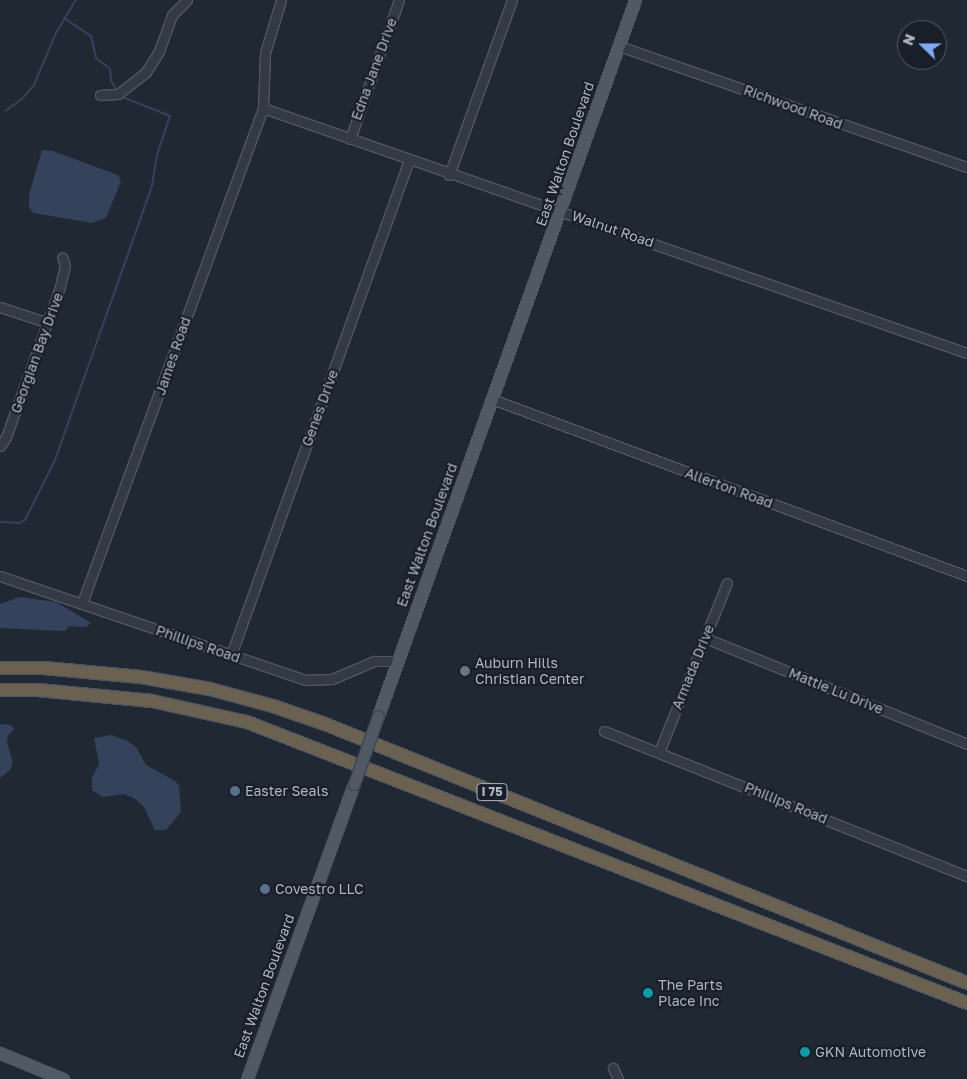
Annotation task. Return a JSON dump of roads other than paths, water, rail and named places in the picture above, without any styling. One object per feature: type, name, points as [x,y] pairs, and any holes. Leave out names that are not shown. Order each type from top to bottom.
[{"type":"highway","name":"I 75","points":[[0,668],[44,668],[141,677],[210,689],[273,706],[325,724],[967,983]]},
{"type":"highway","name":"I 75","points":[[0,690],[47,690],[152,700],[247,722],[967,1003]]},
{"type":"main road","name":"East Walton Boulevard","points":[[247,1079],[636,0]]},
{"type":"main road","points":[[0,1053],[63,1079]]},
{"type":"street","points":[[100,95],[118,94],[146,72],[159,51],[172,15],[187,0]]},
{"type":"street","points":[[263,108],[266,44],[281,0]]},
{"type":"street","name":"Edna Jane Drive","points":[[350,139],[399,0]]},
{"type":"street","points":[[449,175],[512,0]]},
{"type":"street","name":"Richwood Road","points":[[619,46],[967,167]]},
{"type":"street","name":"Walnut Road","points":[[263,108],[449,175],[560,210],[967,353]]},
{"type":"street","name":"James Road","points":[[82,603],[263,108]]},
{"type":"street","name":"Genes Drive","points":[[231,656],[409,160]]},
{"type":"street","name":"Georgian Bay Drive","points":[[0,446],[6,437],[64,275],[62,257]]},
{"type":"street","points":[[0,306],[48,323]]},
{"type":"street","name":"Allerton Road","points":[[492,399],[967,576]]},
{"type":"street","name":"Phillips Road","points":[[0,576],[305,680],[332,679],[374,661],[398,661]]},
{"type":"street","name":"Armada Drive","points":[[659,752],[727,583]]},
{"type":"street","name":"Mattie Lu Drive","points":[[705,638],[967,744]]},
{"type":"street","name":"Phillips Road","points":[[604,731],[967,876]]},
{"type":"street","points":[[613,1068],[618,1079]]},
{"type":"water","points":[[42,150],[53,151],[118,175],[121,181],[106,218],[92,223],[33,213],[29,207],[29,195]]},
{"type":"water","points":[[20,597],[56,602],[91,623],[86,627],[69,626],[65,631],[0,628],[0,604]]},
{"type":"water","points":[[0,724],[11,725],[14,729],[8,735],[7,742],[13,763],[10,770],[0,778]]},
{"type":"water","points":[[111,735],[128,741],[136,747],[146,765],[175,781],[179,786],[181,812],[166,830],[155,830],[144,807],[134,798],[124,794],[103,797],[92,790],[92,778],[99,764],[94,738]]},
{"type":"waterway","points":[[5,111],[21,100],[34,85],[56,33],[76,0]]},
{"type":"waterway","points":[[64,18],[91,36],[96,58],[110,69],[111,81],[117,90]]},
{"type":"waterway","points":[[0,522],[20,523],[25,520],[55,460],[152,186],[157,155],[170,116],[120,96]]},
{"type":"place","name":"Auburn Hills Christian Center","points":[[465,671]]},
{"type":"place","name":"Easter Seals","points":[[235,791]]},
{"type":"place","name":"Covestro LLC","points":[[265,889]]},
{"type":"place","name":"The Parts Place Inc","points":[[648,993]]},
{"type":"place","name":"GKN Automotive","points":[[805,1052]]}]
